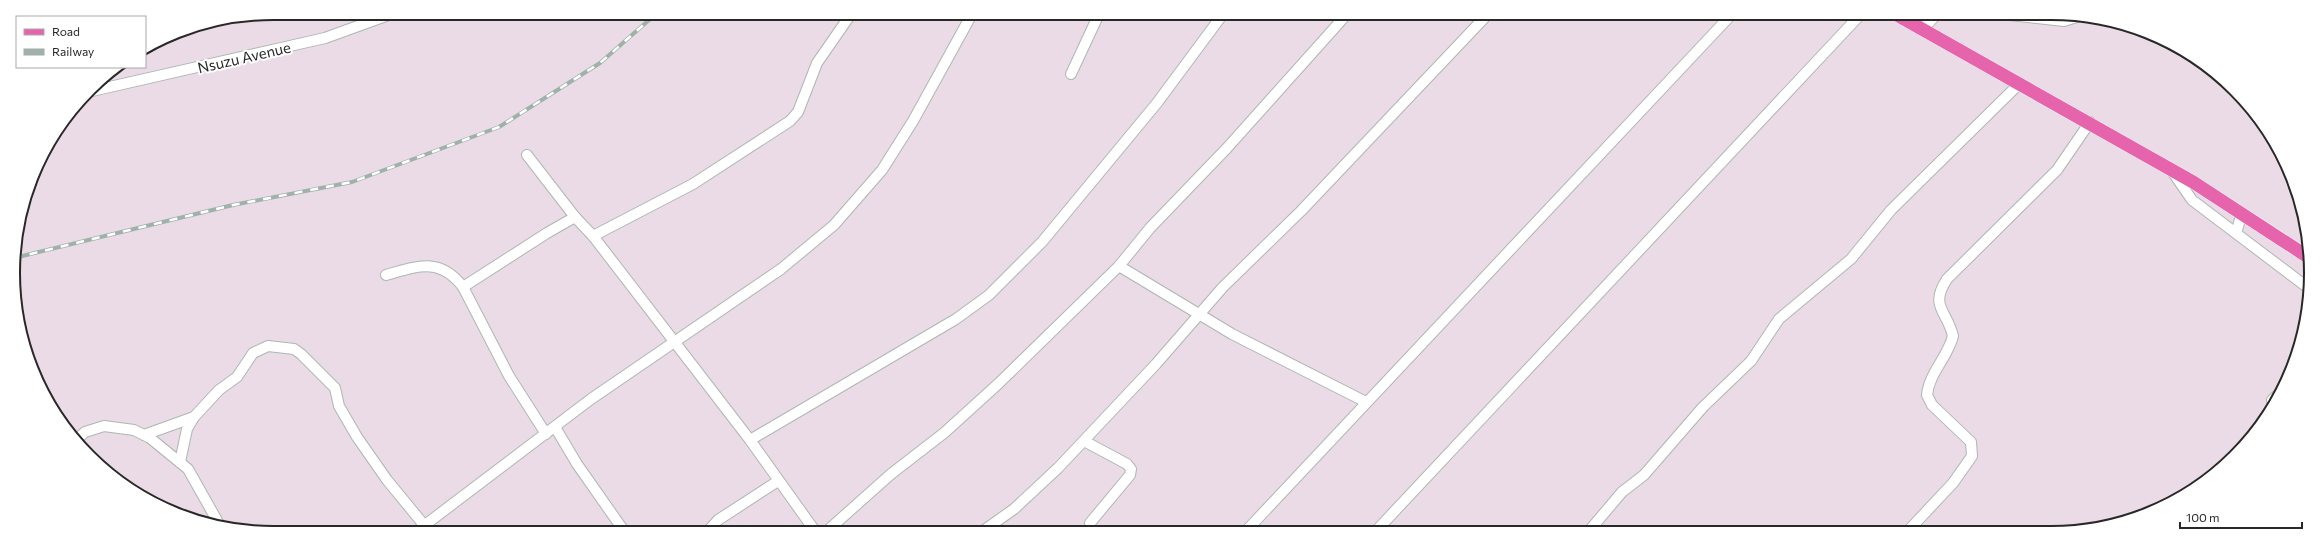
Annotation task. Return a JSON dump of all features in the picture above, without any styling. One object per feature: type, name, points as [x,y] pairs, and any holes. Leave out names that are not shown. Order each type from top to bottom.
[{"type":"main road","points":[[1906,20],[2170,168],[2303,254]]},
{"type":"street","name":"Nsuzu Avenue","points":[[99,89],[325,38],[375,20]]},
{"type":"street","points":[[593,236],[693,184],[790,121],[798,112],[817,63],[847,20]]},
{"type":"street","points":[[428,526],[591,399],[781,269],[834,225],[886,164],[969,20]]},
{"type":"street","points":[[1071,74],[1096,20]]},
{"type":"street","points":[[750,440],[956,319],[989,294],[1042,242],[1158,103],[1218,20]]},
{"type":"street","points":[[833,526],[891,474],[944,433],[998,384],[1119,266],[1150,228],[1227,148],[1342,20]]},
{"type":"street","points":[[990,526],[1014,509],[1084,441],[1156,364],[1223,287],[1312,199],[1481,20]]},
{"type":"street","points":[[1253,526],[1366,402],[1726,20]]},
{"type":"street","points":[[1381,526],[1855,20]]},
{"type":"street","points":[[1922,29],[1931,20]]},
{"type":"street","points":[[1593,526],[1622,492],[1644,475],[1703,407],[1751,361],[1779,319],[1851,259],[1891,210],[2019,84]]},
{"type":"street","points":[[1913,526],[1953,483],[1972,456],[1971,442],[1932,405],[1927,395],[1930,381],[1951,344],[1953,336],[1939,305],[1940,290],[1947,279],[2057,170],[2090,122]]},
{"type":"street","points":[[527,155],[575,217],[593,236],[750,440],[811,526]]},
{"type":"street","points":[[2170,168],[2192,200],[2303,284]]},
{"type":"street","points":[[2236,233],[2242,213]]},
{"type":"street","points":[[463,287],[547,233],[575,217]]},
{"type":"street","points":[[386,275],[419,265],[435,266],[454,276],[463,287],[509,376],[546,434]]},
{"type":"street","points":[[1119,266],[1232,334],[1366,402]]},
{"type":"street","points":[[180,462],[187,429],[194,417],[219,390],[237,377],[253,353],[268,346],[294,349],[301,354],[335,388],[339,406],[357,437],[422,526]]},
{"type":"street","points":[[144,434],[194,417]]},
{"type":"street","points":[[80,436],[85,432],[104,426],[134,430],[144,434],[188,469],[216,519]]},
{"type":"street","points":[[555,427],[576,464],[620,526]]},
{"type":"street","points":[[1084,441],[1127,464],[1131,469],[1130,475],[1090,523]]},
{"type":"street","points":[[713,526],[718,520],[778,481]]},
{"type":"railway","points":[[21,256],[233,205],[352,182],[499,127],[600,63],[649,20]]}]
